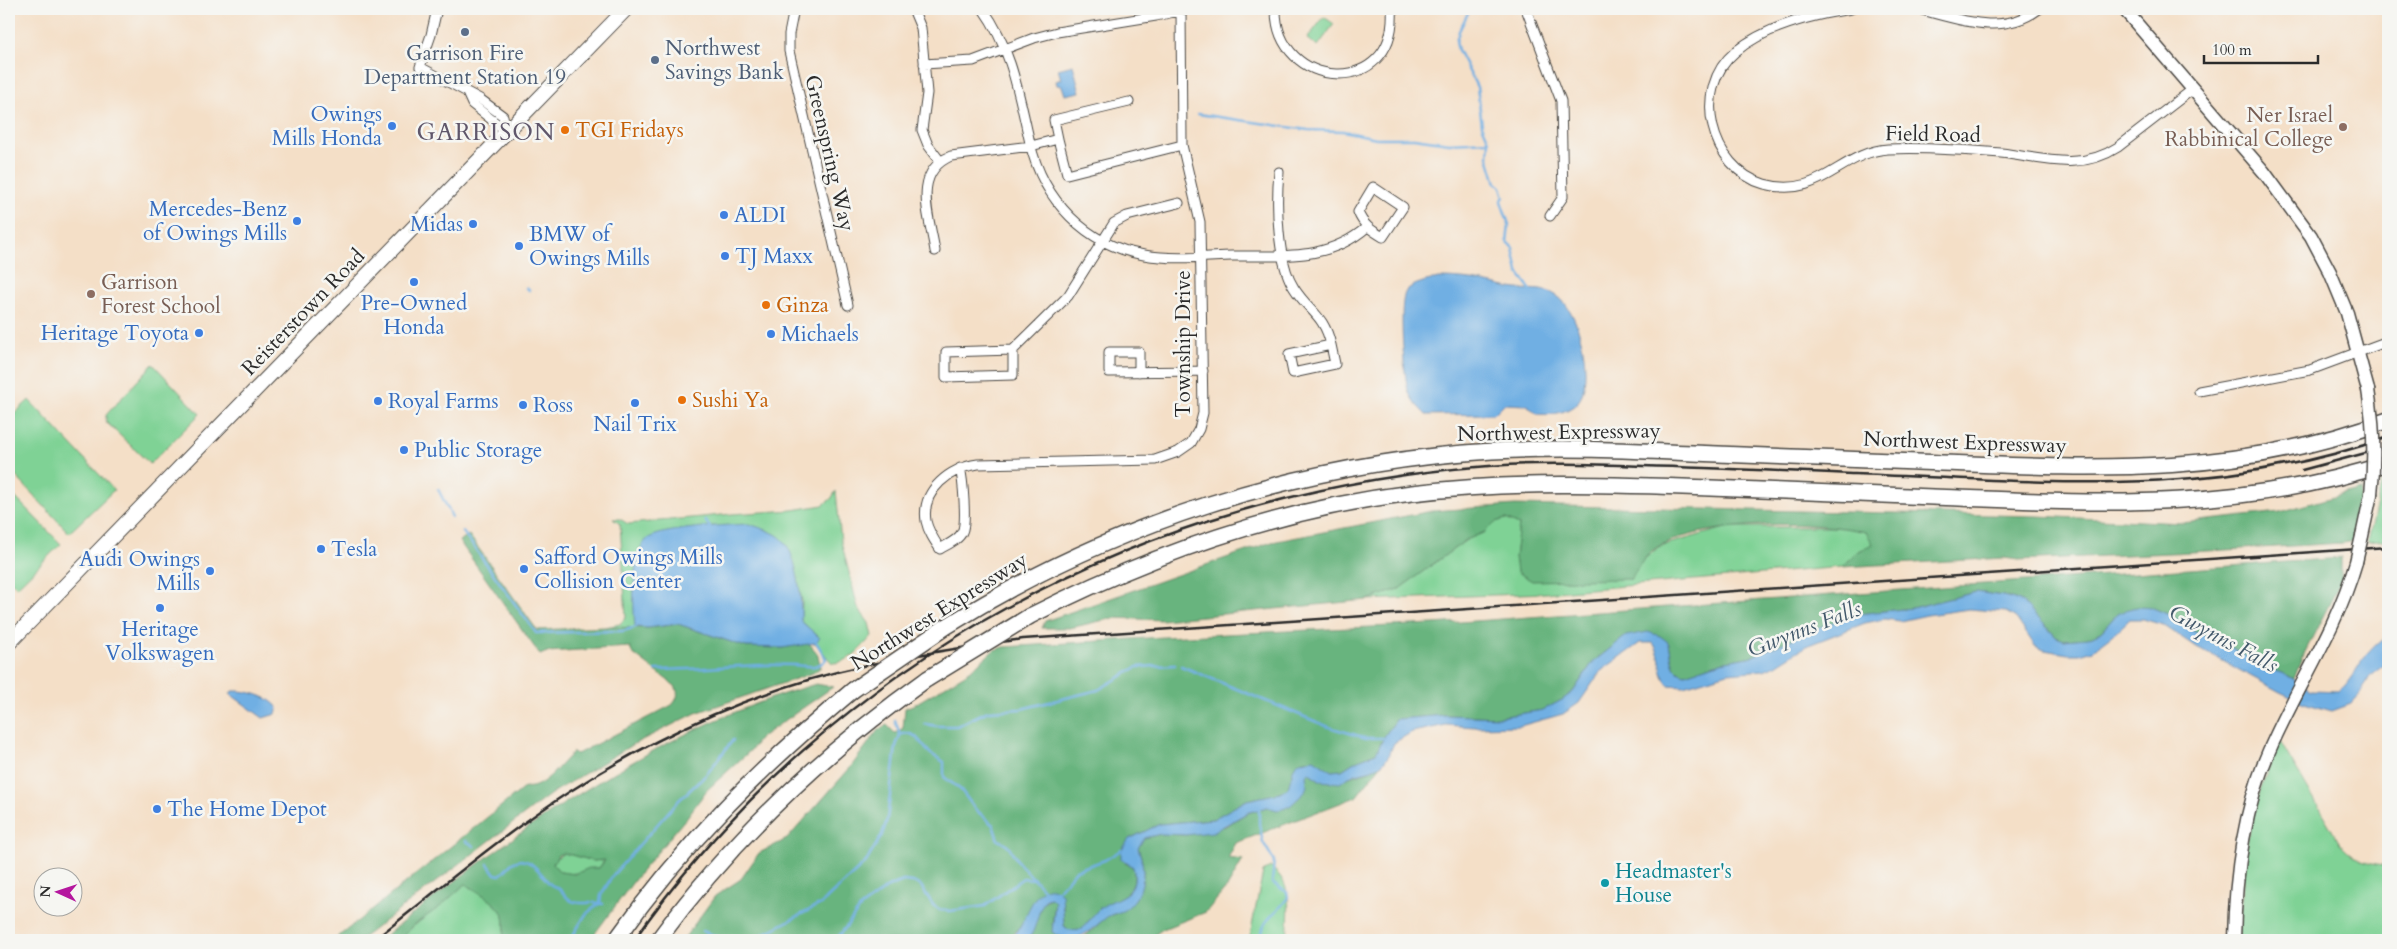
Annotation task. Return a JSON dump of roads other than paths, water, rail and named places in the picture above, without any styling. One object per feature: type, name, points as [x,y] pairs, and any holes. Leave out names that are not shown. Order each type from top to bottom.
[{"type":"highway","name":"Northwest Expressway","points":[[616,940],[657,886],[719,812],[775,757],[853,690],[944,628],[981,605],[1049,568],[1152,523],[1246,492],[1335,471],[1403,460],[1490,451],[1574,449],[2055,468],[2192,465],[2265,454],[2329,439],[2388,420]]},
{"type":"highway","points":[[658,940],[712,872],[772,808],[872,718],[927,678],[1030,616],[1108,578],[1207,540],[1255,525],[1315,510],[1409,494],[1491,486],[1575,484],[2055,502],[2157,503],[2224,499],[2273,492],[2339,478],[2388,463]]},
{"type":"main road","name":"Reisterstown Road","points":[[9,643],[624,9]]},
{"type":"main road","points":[[2124,9],[2264,172],[2312,236],[2344,305],[2368,390],[2374,430],[2374,472],[2371,494],[2356,562],[2341,608],[2268,753],[2249,812],[2236,881],[2234,940]]},
{"type":"street","points":[[437,9],[431,35],[420,67],[467,93],[480,98],[503,116],[506,131]]},
{"type":"street","name":"Greenspring Way","points":[[794,9],[789,34],[789,51],[848,305]]},
{"type":"street","points":[[913,9],[921,28],[927,93],[922,130],[928,146],[940,160]]},
{"type":"street","points":[[983,9],[1005,48],[1016,78],[1031,146],[1040,173],[1059,205],[1082,228],[1102,240],[1126,251],[1145,255],[1201,257],[1312,254],[1334,249],[1354,239],[1367,227]]},
{"type":"street","points":[[1276,9],[1278,30],[1295,55],[1312,69],[1341,75],[1364,68],[1380,55],[1391,33],[1392,9]]},
{"type":"street","points":[[1526,9],[1559,92],[1562,110],[1563,197],[1550,216]]},
{"type":"street","name":"Field Road","points":[[1851,9],[1800,20],[1767,33],[1733,53],[1720,71],[1710,102],[1712,124],[1716,137],[1729,160],[1754,180],[1775,186],[1798,187],[1829,176],[1865,154],[1886,149],[1981,152],[2047,161],[2084,162],[2114,151],[2194,89]]},
{"type":"street","points":[[1918,9],[1961,21],[1988,25],[2012,22],[2039,9]]},
{"type":"street","points":[[924,64],[973,61],[1005,48],[1068,29],[1183,10]]},
{"type":"street","name":"Township Drive","points":[[960,468],[963,480],[964,527],[958,537],[940,549],[927,523],[927,505],[936,486],[943,478],[960,468],[978,464],[1141,461],[1173,454],[1191,443],[1199,430],[1203,413],[1201,257],[1198,209],[1182,145],[1183,10]]},
{"type":"street","points":[[1129,102],[1054,120],[1067,174],[1182,145]]},
{"type":"street","points":[[935,251],[925,188],[931,170],[940,160],[962,153],[1031,146],[1058,139]]},
{"type":"street","points":[[1279,172],[1277,208],[1290,281],[1324,323],[1331,345],[1335,364],[1293,373],[1289,354],[1331,345]]},
{"type":"street","points":[[1373,187],[1403,207],[1383,237],[1367,227],[1358,212],[1373,187]]},
{"type":"street","points":[[1013,350],[1013,375],[946,377],[946,352],[1013,350],[1068,296],[1110,228],[1120,220],[1178,203]]},
{"type":"street","points":[[2199,391],[2310,370],[2388,341]]},
{"type":"street","points":[[1139,372],[1203,371]]},
{"type":"water","points":[[1073,65],[1080,92],[1065,95],[1062,86],[1057,85],[1056,81],[1061,79],[1058,69]]},
{"type":"water","points":[[1438,278],[1466,279],[1513,288],[1543,290],[1552,293],[1562,300],[1576,324],[1584,356],[1584,386],[1578,402],[1562,412],[1549,414],[1537,414],[1527,405],[1504,404],[1494,414],[1426,415],[1409,394],[1406,382],[1402,309],[1406,291],[1409,288]]},
{"type":"water","points":[[749,524],[777,535],[789,549],[798,580],[801,621],[820,638],[815,643],[782,648],[746,647],[678,624],[648,628],[635,627],[635,569],[641,547],[646,540],[653,536],[679,530]]},
{"type":"water","name":"Gwynns Falls","points":[[1976,592],[2018,600],[2027,606],[2056,637],[2064,640],[2088,638],[2101,632],[2117,614],[2126,610],[2137,607],[2153,608],[2172,616],[2193,631],[2229,646],[2265,668],[2285,674],[2311,690],[2340,691],[2373,648],[2388,636],[2388,662],[2370,676],[2361,693],[2351,704],[2332,711],[2304,703],[2280,692],[2193,645],[2163,625],[2143,619],[2130,619],[2093,650],[2080,654],[2068,654],[2044,650],[2035,646],[2016,618],[2006,612],[1969,609],[1900,621],[1885,619],[1865,623],[1806,646],[1776,665],[1764,670],[1728,673],[1684,686],[1668,685],[1653,643],[1640,643],[1601,671],[1579,703],[1563,714],[1520,726],[1475,727],[1446,725],[1412,732],[1394,743],[1388,757],[1382,764],[1372,770],[1352,775],[1340,783],[1321,781],[1308,772],[1306,775],[1307,786],[1304,793],[1290,806],[1283,809],[1277,810],[1267,807],[1247,813],[1213,832],[1186,835],[1161,834],[1144,838],[1138,848],[1141,856],[1143,880],[1138,895],[1127,908],[1107,917],[1081,936],[1067,939],[1052,932],[1055,902],[1051,898],[1046,899],[1040,909],[1031,936],[1027,940],[1008,940],[1019,929],[1035,898],[1047,888],[1054,889],[1062,894],[1064,926],[1069,930],[1082,929],[1100,908],[1126,894],[1133,884],[1133,867],[1121,859],[1121,851],[1129,839],[1160,824],[1213,819],[1247,800],[1280,793],[1288,788],[1294,767],[1300,761],[1314,759],[1332,771],[1342,770],[1356,761],[1376,753],[1385,735],[1397,719],[1444,715],[1500,717],[1543,710],[1573,692],[1593,662],[1626,636],[1648,632],[1660,636],[1668,642],[1674,666],[1685,674],[1721,662],[1753,656],[1827,624],[1858,614],[1912,608]]},
{"type":"water","points":[[232,691],[251,693],[264,697],[278,708],[276,714],[263,718],[230,694]]},
{"type":"waterway","points":[[1470,9],[1459,31],[1456,42],[1458,50],[1477,87],[1482,125],[1489,141],[1488,157],[1496,183],[1501,187],[1504,197],[1501,201],[1509,225],[1507,242],[1513,248],[1518,272],[1530,289]]},
{"type":"waterway","points":[[1198,114],[1308,130],[1343,131],[1376,138],[1414,138],[1449,143],[1489,141]]},
{"type":"waterway","points":[[438,489],[452,517]]},
{"type":"waterway","points":[[705,520],[711,529]]},
{"type":"waterway","points":[[463,532],[536,633],[623,631],[636,627]]},
{"type":"waterway","points":[[656,670],[760,665],[816,666],[826,659],[815,640]]},
{"type":"waterway","points":[[925,724],[957,726],[988,711],[1021,709],[1098,690],[1137,667],[1175,665]]},
{"type":"waterway","points":[[1181,666],[1329,727],[1366,738],[1383,738]]},
{"type":"waterway","points":[[895,720],[900,735]]},
{"type":"waterway","points":[[752,940],[821,904],[866,862],[882,835],[887,820],[896,746],[900,735],[905,734],[913,735],[930,753],[944,762],[944,777],[961,790],[975,809],[993,825],[998,840],[1005,843],[1018,862],[1045,891]]},
{"type":"waterway","points":[[600,903],[601,895],[613,875],[677,802],[706,775],[733,740]]},
{"type":"waterway","points":[[1259,807],[1259,823],[1263,842],[1274,861],[1272,883],[1287,892],[1288,897],[1267,922],[1262,933],[1262,940]]},
{"type":"waterway","points":[[466,841],[474,846]]},
{"type":"waterway","points":[[1057,892],[1076,870],[1105,860],[1121,850]]},
{"type":"waterway","points":[[488,864],[495,874],[500,875],[517,861],[528,862],[551,885],[558,888],[570,900],[580,903],[603,904]]},
{"type":"waterway","points":[[836,940],[861,907],[888,887],[903,881],[913,882],[921,886],[933,905],[940,910],[950,911],[985,906],[1023,878],[1034,879]]},
{"type":"waterway","points":[[570,940],[586,914],[600,903]]},
{"type":"waterway","points":[[703,931],[725,940]]},
{"type":"railway","points":[[634,940],[713,840],[802,751],[901,673],[1008,607],[1121,553],[1240,511],[1363,482],[1489,466],[1585,464],[1990,480],[2124,482],[2191,478],[2257,470],[2323,457],[2388,437]]},
{"type":"railway","points":[[2302,470],[2388,447]]},
{"type":"railway","points":[[374,940],[470,864],[544,809],[603,771],[639,751],[675,732],[750,700],[828,674],[886,661],[945,650],[1023,639],[2388,547]]},
{"type":"place","name":"Garrison Fire Department Station 19","points":[[465,32]]},
{"type":"place","name":"Northwest Savings Bank","points":[[655,60]]},
{"type":"place","name":"Owings Mills Honda","points":[[392,126]]},
{"type":"place","name":"Ner Israel Rabbinical College","points":[[2343,127]]},
{"type":"place","name":"TGI Fridays","points":[[565,130]]},
{"type":"place","name":"ALDI","points":[[724,215]]},
{"type":"place","name":"Mercedes-Benz of Owings Mills","points":[[297,221]]},
{"type":"place","name":"Midas","points":[[473,224]]},
{"type":"place","name":"BMW of Owings Mills","points":[[519,246]]},
{"type":"place","name":"TJ Maxx","points":[[725,256]]},
{"type":"place","name":"Pre-Owned Honda","points":[[414,282]]},
{"type":"place","name":"Garrison Forest School","points":[[91,294]]},
{"type":"place","name":"Ginza","points":[[766,305]]},
{"type":"place","name":"Heritage Toyota","points":[[199,333]]},
{"type":"place","name":"Michaels","points":[[771,334]]},
{"type":"place","name":"Sushi Ya","points":[[682,400]]},
{"type":"place","name":"Royal Farms","points":[[378,401]]},
{"type":"place","name":"Nail Trix","points":[[635,403]]},
{"type":"place","name":"Ross","points":[[523,405]]},
{"type":"place","name":"Public Storage","points":[[404,450]]},
{"type":"place","name":"Tesla","points":[[321,549]]},
{"type":"place","name":"Safford Owings Mills Collision Center","points":[[524,569]]},
{"type":"place","name":"Audi Owings Mills","points":[[210,571]]},
{"type":"place","name":"Heritage Volkswagen","points":[[160,608]]},
{"type":"place","name":"The Home Depot","points":[[157,809]]},
{"type":"place","name":"Headmaster's House","points":[[1605,883]]},
{"type":"district","name":"GARRISON","points":[[486,132]]}]
